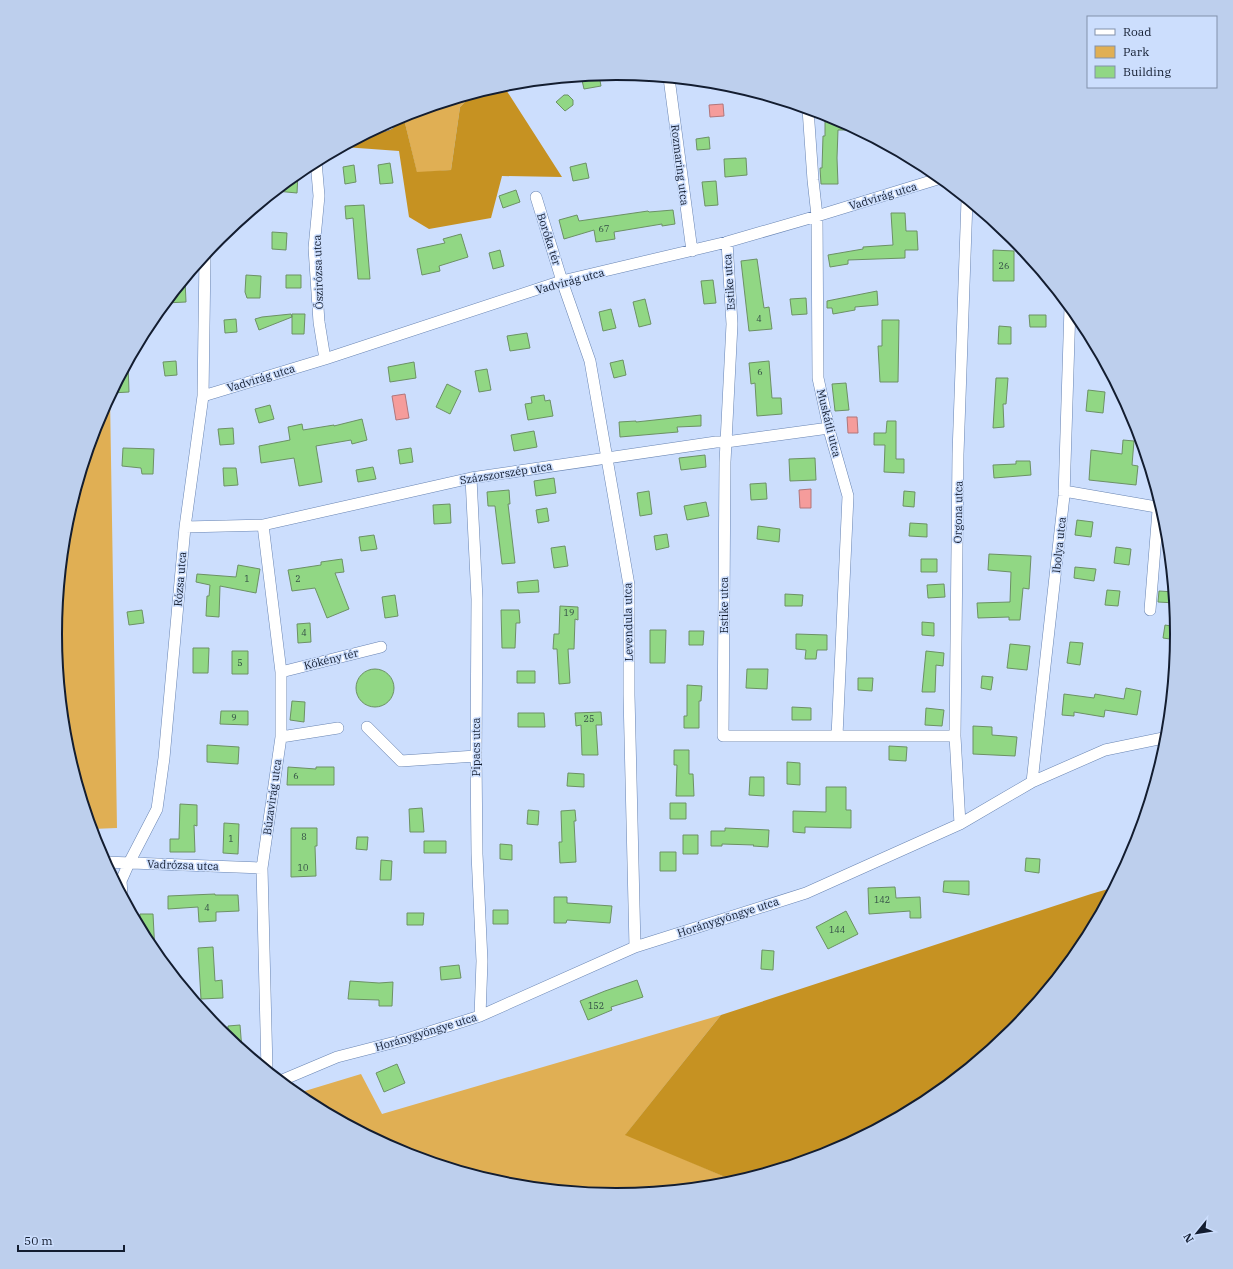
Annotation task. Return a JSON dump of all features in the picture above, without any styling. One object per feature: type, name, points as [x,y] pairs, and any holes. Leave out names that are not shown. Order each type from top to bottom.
[{"type":"street","name":"Rozmaring utca","points":[[670,83],[692,251]]},
{"type":"street","name":"Muskátli utca","points":[[808,114],[817,216],[818,378],[829,428],[848,496],[837,736]]},
{"type":"street","name":"Őszirózsa utca","points":[[317,168],[319,196],[314,248],[319,322],[325,359]]},
{"type":"street","name":"Vadvirág utca","points":[[203,396],[325,359],[562,281],[727,242],[934,180]]},
{"type":"street","name":"Boróka tér","points":[[536,197],[562,281]]},
{"type":"street","name":"Orgona utca","points":[[960,824],[955,736],[958,454],[967,206]]},
{"type":"street","name":"Estike utca","points":[[727,242],[732,324],[726,442],[723,736],[955,736]]},
{"type":"street","name":"Rózsa utca","points":[[122,886],[122,881],[129,863],[157,809],[185,527],[203,396],[205,263]]},
{"type":"street","name":"Levendula utca","points":[[562,281],[590,361],[629,585],[629,695],[635,947]]},
{"type":"street","name":"Ibolya utca","points":[[1032,782],[1064,491],[1070,315]]},
{"type":"street","name":"Százszorszép utca","points":[[185,527],[264,525],[471,478],[716,442],[726,442],[829,428]]},
{"type":"street","name":"Pipacs utca","points":[[471,478],[477,599],[477,854],[482,961],[480,1016]]},
{"type":"street","points":[[1064,491],[1155,504]]},
{"type":"street","points":[[1150,610],[1159,520]]},
{"type":"street","name":"Búzavirág utca","points":[[264,525],[281,672],[281,736],[262,868],[267,1064]]},
{"type":"street","name":"Kökény tér","points":[[281,672],[381,647]]},
{"type":"street","points":[[367,727],[401,761],[476,756]]},
{"type":"street","points":[[281,736],[338,728]]},
{"type":"street","name":"Horánygyöngye utca","points":[[285,1079],[338,1057],[407,1039],[480,1016],[635,947],[806,892],[960,824],[1032,782],[1105,750],[1161,738]]},
{"type":"street","name":"Vadrózsa utca","points":[[111,862],[262,868]]},
{"type":"green space","points":[[466,101],[460,107],[451,170],[417,173],[405,122],[438,109]]},
{"type":"green space","points":[[110,408],[117,828],[97,829],[81,778],[67,707],[63,671],[62,634],[63,598],[73,526],[91,456]]},
{"type":"green space","points":[[721,1015],[626,1134],[727,1178],[653,1188],[616,1189],[580,1188],[508,1178],[438,1160],[404,1147],[339,1115],[302,1092],[361,1074],[382,1114]]},
{"type":"shaded area","points":[[507,91],[562,177],[502,176],[491,218],[429,229],[409,217],[399,151],[351,148],[405,122],[417,172],[451,170],[460,107],[466,101]]},
{"type":"shaded area","points":[[723,104],[724,116],[710,117],[709,105]]},
{"type":"shaded area","points":[[405,394],[409,418],[396,420],[392,396]]},
{"type":"shaded area","points":[[847,417],[857,417],[858,433],[848,433]]},
{"type":"shaded area","points":[[811,489],[811,508],[800,508],[799,490]]},
{"type":"shaded area","points":[[1109,889],[1078,943],[1033,1000],[1009,1027],[954,1074],[925,1096],[862,1132],[795,1160],[727,1178],[625,1135],[721,1015]]},
{"type":"building","points":[[600,80],[601,86],[584,89],[582,81]]},
{"type":"building","points":[[564,95],[568,95],[573,100],[573,105],[565,111],[556,102]]},
{"type":"building","points":[[825,120],[847,130],[838,130],[838,184],[821,184],[820,168],[822,168],[823,136],[825,136]]},
{"type":"building","points":[[709,137],[710,149],[697,150],[696,139]]},
{"type":"building","points":[[746,158],[747,175],[725,177],[724,159]]},
{"type":"building","points":[[390,163],[393,183],[380,184],[378,165]]},
{"type":"building","points":[[586,163],[589,178],[573,181],[570,167]]},
{"type":"building","points":[[354,165],[356,182],[345,184],[343,167]]},
{"type":"building","points":[[298,181],[297,193],[283,192]]},
{"type":"building","points":[[716,181],[718,205],[705,206],[702,182]]},
{"type":"building","points":[[516,190],[520,202],[503,208],[499,196]]},
{"type":"building","points":[[364,205],[370,279],[358,279],[353,218],[346,219],[345,206]]},
{"type":"building","points":[[673,210],[675,224],[662,226],[662,224],[614,232],[615,239],[596,242],[594,230],[564,239],[559,220],[577,215],[579,221],[648,211]]},
{"type":"building","points":[[891,213],[905,213],[906,231],[917,231],[918,250],[905,250],[905,258],[848,260],[848,264],[830,267],[828,255],[863,249],[863,247],[893,245]]},
{"type":"building","points":[[272,232],[287,233],[286,250],[272,249]]},
{"type":"building","points":[[461,234],[468,257],[439,266],[440,271],[422,275],[417,249],[445,243],[443,239]]},
{"type":"building","points":[[500,250],[504,266],[493,269],[489,253]]},
{"type":"building","points":[[993,250],[1014,251],[1014,281],[993,281]]},
{"type":"building","points":[[757,259],[764,308],[769,307],[772,329],[749,331],[741,261]]},
{"type":"building","points":[[246,275],[261,276],[260,298],[247,298],[245,292]]},
{"type":"building","points":[[286,275],[301,275],[301,288],[286,288]]},
{"type":"building","points":[[713,280],[716,303],[704,304],[701,281]]},
{"type":"building","points":[[185,287],[186,302],[173,303]]},
{"type":"building","points":[[877,291],[878,305],[855,307],[855,310],[833,314],[832,308],[827,308],[827,301]]},
{"type":"building","points":[[806,298],[807,314],[792,315],[790,299]]},
{"type":"building","points":[[645,299],[651,324],[639,327],[633,302]]},
{"type":"building","points":[[611,309],[616,328],[603,331],[599,312]]},
{"type":"building","points":[[291,314],[292,317],[259,330],[255,319],[262,317]]},
{"type":"building","points":[[292,314],[305,314],[304,334],[292,334]]},
{"type":"building","points":[[1029,315],[1046,315],[1046,327],[1030,327]]},
{"type":"building","points":[[236,319],[237,332],[225,333],[224,320]]},
{"type":"building","points":[[882,320],[899,320],[898,382],[880,382],[878,346],[882,346]]},
{"type":"building","points":[[999,326],[1011,327],[1011,344],[998,344]]},
{"type":"building","points":[[527,333],[530,348],[510,351],[507,336]]},
{"type":"building","points":[[623,360],[626,375],[614,378],[610,363]]},
{"type":"building","points":[[176,361],[177,375],[165,376],[163,362]]},
{"type":"building","points":[[769,361],[772,398],[781,398],[782,414],[757,416],[755,383],[751,384],[749,363]]},
{"type":"building","points":[[414,362],[416,378],[390,382],[388,367]]},
{"type":"building","points":[[487,369],[491,390],[479,392],[475,371]]},
{"type":"building","points":[[128,372],[129,392],[117,393]]},
{"type":"building","points":[[996,378],[1008,378],[1006,404],[1003,404],[1004,427],[993,428]]},
{"type":"building","points":[[846,383],[849,410],[835,411],[832,384]]},
{"type":"building","points":[[447,384],[461,391],[450,414],[436,407]]},
{"type":"building","points":[[1088,390],[1105,392],[1103,413],[1086,411]]},
{"type":"building","points":[[544,395],[545,401],[550,400],[553,416],[528,420],[525,404],[532,403],[531,397]]},
{"type":"building","points":[[270,405],[274,419],[259,423],[255,409]]},
{"type":"building","points":[[701,415],[701,426],[677,427],[678,432],[620,437],[619,422],[636,422]]},
{"type":"building","points":[[362,419],[367,440],[352,444],[351,440],[316,446],[322,482],[299,486],[294,458],[261,463],[259,446],[290,440],[288,427],[302,424],[303,430],[334,426]]},
{"type":"building","points":[[887,421],[896,421],[896,459],[904,459],[904,473],[884,472],[885,445],[874,445],[874,433],[886,433]]},
{"type":"building","points":[[233,428],[234,444],[220,445],[218,429]]},
{"type":"building","points":[[534,431],[537,447],[514,451],[511,435]]},
{"type":"building","points":[[1123,440],[1134,441],[1132,465],[1138,466],[1136,485],[1089,480],[1091,450],[1122,454]]},
{"type":"building","points":[[123,448],[154,449],[153,474],[142,474],[141,468],[122,466]]},
{"type":"building","points":[[411,448],[413,462],[400,464],[398,450]]},
{"type":"building","points":[[705,455],[706,467],[681,470],[679,458]]},
{"type":"building","points":[[815,458],[816,480],[790,481],[789,459]]},
{"type":"building","points":[[1016,461],[1030,461],[1031,475],[994,478],[993,465],[1016,464]]},
{"type":"building","points":[[373,467],[376,479],[358,482],[356,470]]},
{"type":"building","points":[[223,468],[236,468],[238,485],[224,486]]},
{"type":"building","points":[[554,478],[556,493],[536,496],[534,481]]},
{"type":"building","points":[[766,483],[767,499],[751,500],[750,484]]},
{"type":"building","points":[[509,490],[510,504],[508,504],[515,563],[502,564],[495,506],[488,506],[487,492]]},
{"type":"building","points":[[649,491],[652,514],[640,516],[637,493]]},
{"type":"building","points":[[904,491],[915,492],[914,507],[903,506]]},
{"type":"building","points":[[706,502],[709,516],[687,520],[684,506]]},
{"type":"building","points":[[450,504],[451,523],[434,524],[433,505]]},
{"type":"building","points":[[547,508],[549,521],[538,523],[536,510]]},
{"type":"building","points":[[1077,520],[1093,522],[1091,537],[1075,535]]},
{"type":"building","points":[[910,523],[927,524],[927,537],[909,536]]},
{"type":"building","points":[[758,526],[780,529],[779,542],[757,539]]},
{"type":"building","points":[[667,534],[669,547],[656,550],[654,536]]},
{"type":"building","points":[[374,535],[377,549],[361,551],[359,537]]},
{"type":"building","points":[[565,546],[568,566],[554,568],[551,548]]},
{"type":"building","points":[[1116,547],[1131,549],[1129,565],[1114,563]]},
{"type":"building","points":[[989,554],[1031,556],[1029,589],[1023,588],[1020,620],[1009,620],[1009,617],[978,618],[977,603],[1010,602],[1011,572],[988,570]]},
{"type":"building","points":[[342,559],[344,572],[335,573],[349,609],[327,618],[315,588],[292,591],[288,570],[321,565],[321,562]]},
{"type":"building","points":[[921,559],[937,559],[937,572],[921,572]]},
{"type":"building","points":[[238,565],[260,569],[256,593],[220,586],[219,617],[206,616],[207,596],[209,596],[210,585],[196,582],[197,574],[236,577]]},
{"type":"building","points":[[1075,567],[1096,569],[1094,581],[1074,578]]},
{"type":"building","points":[[538,580],[539,592],[518,593],[517,582]]},
{"type":"building","points":[[944,584],[945,597],[928,598],[927,585]]},
{"type":"building","points":[[1107,590],[1120,591],[1118,606],[1105,605]]},
{"type":"building","points":[[1159,591],[1169,592],[1170,603],[1158,602]]},
{"type":"building","points":[[785,594],[803,595],[802,606],[785,606]]},
{"type":"building","points":[[395,595],[398,616],[385,618],[382,597]]},
{"type":"building","points":[[560,606],[578,607],[578,620],[575,619],[574,649],[568,649],[570,683],[559,684],[557,649],[553,649],[554,634],[559,634]]},
{"type":"building","points":[[142,610],[144,623],[129,625],[127,612]]},
{"type":"building","points":[[501,610],[519,610],[520,623],[516,623],[515,648],[502,648]]},
{"type":"building","points":[[922,622],[934,623],[934,636],[922,635]]},
{"type":"building","points":[[310,623],[311,642],[298,643],[297,624]]},
{"type":"building","points":[[1165,625],[1171,626],[1171,639],[1163,638]]},
{"type":"building","points":[[650,630],[666,630],[665,663],[650,663]]},
{"type":"building","points":[[689,631],[704,631],[703,645],[689,645]]},
{"type":"building","points":[[796,634],[827,635],[827,650],[817,650],[816,659],[805,659],[806,650],[796,649]]},
{"type":"building","points":[[1070,642],[1083,643],[1080,665],[1067,663]]},
{"type":"building","points":[[1010,644],[1030,646],[1027,670],[1007,668]]},
{"type":"building","points":[[193,648],[209,648],[208,673],[193,673]]},
{"type":"building","points":[[232,651],[248,651],[248,674],[232,674]]},
{"type":"building","points":[[926,651],[944,653],[943,666],[936,665],[935,692],[922,692]]},
{"type":"building","points":[[375,669],[388,675],[394,688],[388,701],[375,707],[362,701],[356,688],[362,675]]},
{"type":"building","points":[[747,669],[768,669],[767,689],[746,688]]},
{"type":"building","points":[[517,671],[535,671],[535,683],[517,683]]},
{"type":"building","points":[[982,676],[993,677],[991,690],[981,688]]},
{"type":"building","points":[[858,678],[873,678],[872,691],[858,690]]},
{"type":"building","points":[[687,685],[702,686],[701,701],[699,701],[699,728],[684,728],[684,716],[687,716]]},
{"type":"building","points":[[1126,688],[1141,691],[1137,715],[1105,710],[1104,717],[1074,712],[1074,716],[1062,715],[1064,694],[1094,698],[1095,694],[1124,699]]},
{"type":"building","points":[[292,701],[305,702],[304,722],[290,720]]},
{"type":"building","points":[[792,707],[811,708],[811,720],[792,720]]},
{"type":"building","points":[[926,708],[944,710],[942,726],[925,725]]},
{"type":"building","points":[[221,711],[248,711],[248,725],[220,724]]},
{"type":"building","points":[[601,712],[602,725],[596,725],[598,755],[582,755],[581,725],[576,726],[575,713]]},
{"type":"building","points":[[518,713],[544,713],[545,727],[518,727]]},
{"type":"building","points":[[973,726],[992,727],[992,735],[1017,737],[1015,756],[973,754]]},
{"type":"building","points":[[207,745],[239,747],[238,764],[207,762]]},
{"type":"building","points":[[889,746],[907,747],[906,761],[889,760]]},
{"type":"building","points":[[674,750],[689,750],[689,774],[693,774],[694,796],[676,796],[677,765],[674,765]]},
{"type":"building","points":[[787,762],[800,763],[800,785],[787,784]]},
{"type":"building","points":[[288,767],[316,769],[316,767],[334,767],[334,785],[287,785]]},
{"type":"building","points":[[568,773],[584,774],[584,787],[567,786]]},
{"type":"building","points":[[750,777],[764,777],[764,796],[749,795]]},
{"type":"building","points":[[826,787],[846,787],[846,810],[851,810],[851,828],[805,827],[805,833],[793,832],[793,811],[826,812]]},
{"type":"building","points":[[670,803],[686,803],[686,819],[670,819]]},
{"type":"building","points":[[180,804],[197,805],[197,826],[194,825],[195,852],[170,852],[170,839],[179,839]]},
{"type":"building","points":[[422,808],[424,832],[410,832],[409,809]]},
{"type":"building","points":[[528,810],[539,811],[538,825],[527,824]]},
{"type":"building","points":[[575,810],[576,821],[574,821],[576,862],[560,863],[559,842],[562,842],[561,811]]},
{"type":"building","points":[[224,823],[239,824],[238,854],[223,853]]},
{"type":"building","points":[[291,828],[317,828],[317,846],[315,846],[316,876],[291,877]]},
{"type":"building","points":[[725,828],[769,830],[768,847],[722,844],[722,846],[711,846],[711,831],[725,831]]},
{"type":"building","points":[[683,835],[698,835],[698,854],[683,854]]},
{"type":"building","points":[[357,837],[368,837],[367,850],[356,849]]},
{"type":"building","points":[[424,841],[446,841],[446,853],[424,853]]},
{"type":"building","points":[[500,844],[512,845],[512,860],[500,859]]},
{"type":"building","points":[[660,852],[676,852],[676,871],[660,871]]},
{"type":"building","points":[[1026,858],[1040,859],[1039,873],[1025,871]]},
{"type":"building","points":[[381,860],[392,861],[391,880],[380,880]]},
{"type":"building","points":[[944,881],[969,881],[969,895],[943,892]]},
{"type":"building","points":[[895,887],[896,898],[920,897],[921,918],[910,918],[910,911],[869,914],[868,888]]},
{"type":"building","points":[[215,894],[238,895],[239,911],[216,912],[216,921],[199,922],[198,907],[168,909],[168,896]]},
{"type":"building","points":[[554,897],[567,897],[567,903],[612,906],[610,923],[567,920],[566,923],[554,923]]},
{"type":"building","points":[[493,910],[508,910],[508,924],[493,924]]},
{"type":"building","points":[[846,911],[858,934],[828,949],[816,927]]},
{"type":"building","points":[[407,913],[424,913],[423,925],[407,925]]},
{"type":"building","points":[[140,914],[153,914],[154,942],[140,919]]},
{"type":"building","points":[[213,947],[215,981],[222,980],[223,998],[201,999],[198,948]]},
{"type":"building","points":[[762,950],[774,951],[773,970],[761,969]]},
{"type":"building","points":[[459,965],[461,978],[441,980],[440,967]]},
{"type":"building","points":[[637,980],[643,997],[611,1007],[612,1010],[588,1020],[580,1001]]},
{"type":"building","points":[[350,981],[379,983],[393,982],[392,1006],[379,1006],[379,1000],[348,999]]},
{"type":"building","points":[[240,1025],[241,1042],[228,1031],[228,1026]]},
{"type":"building","points":[[397,1064],[405,1083],[384,1092],[376,1073]]}]
